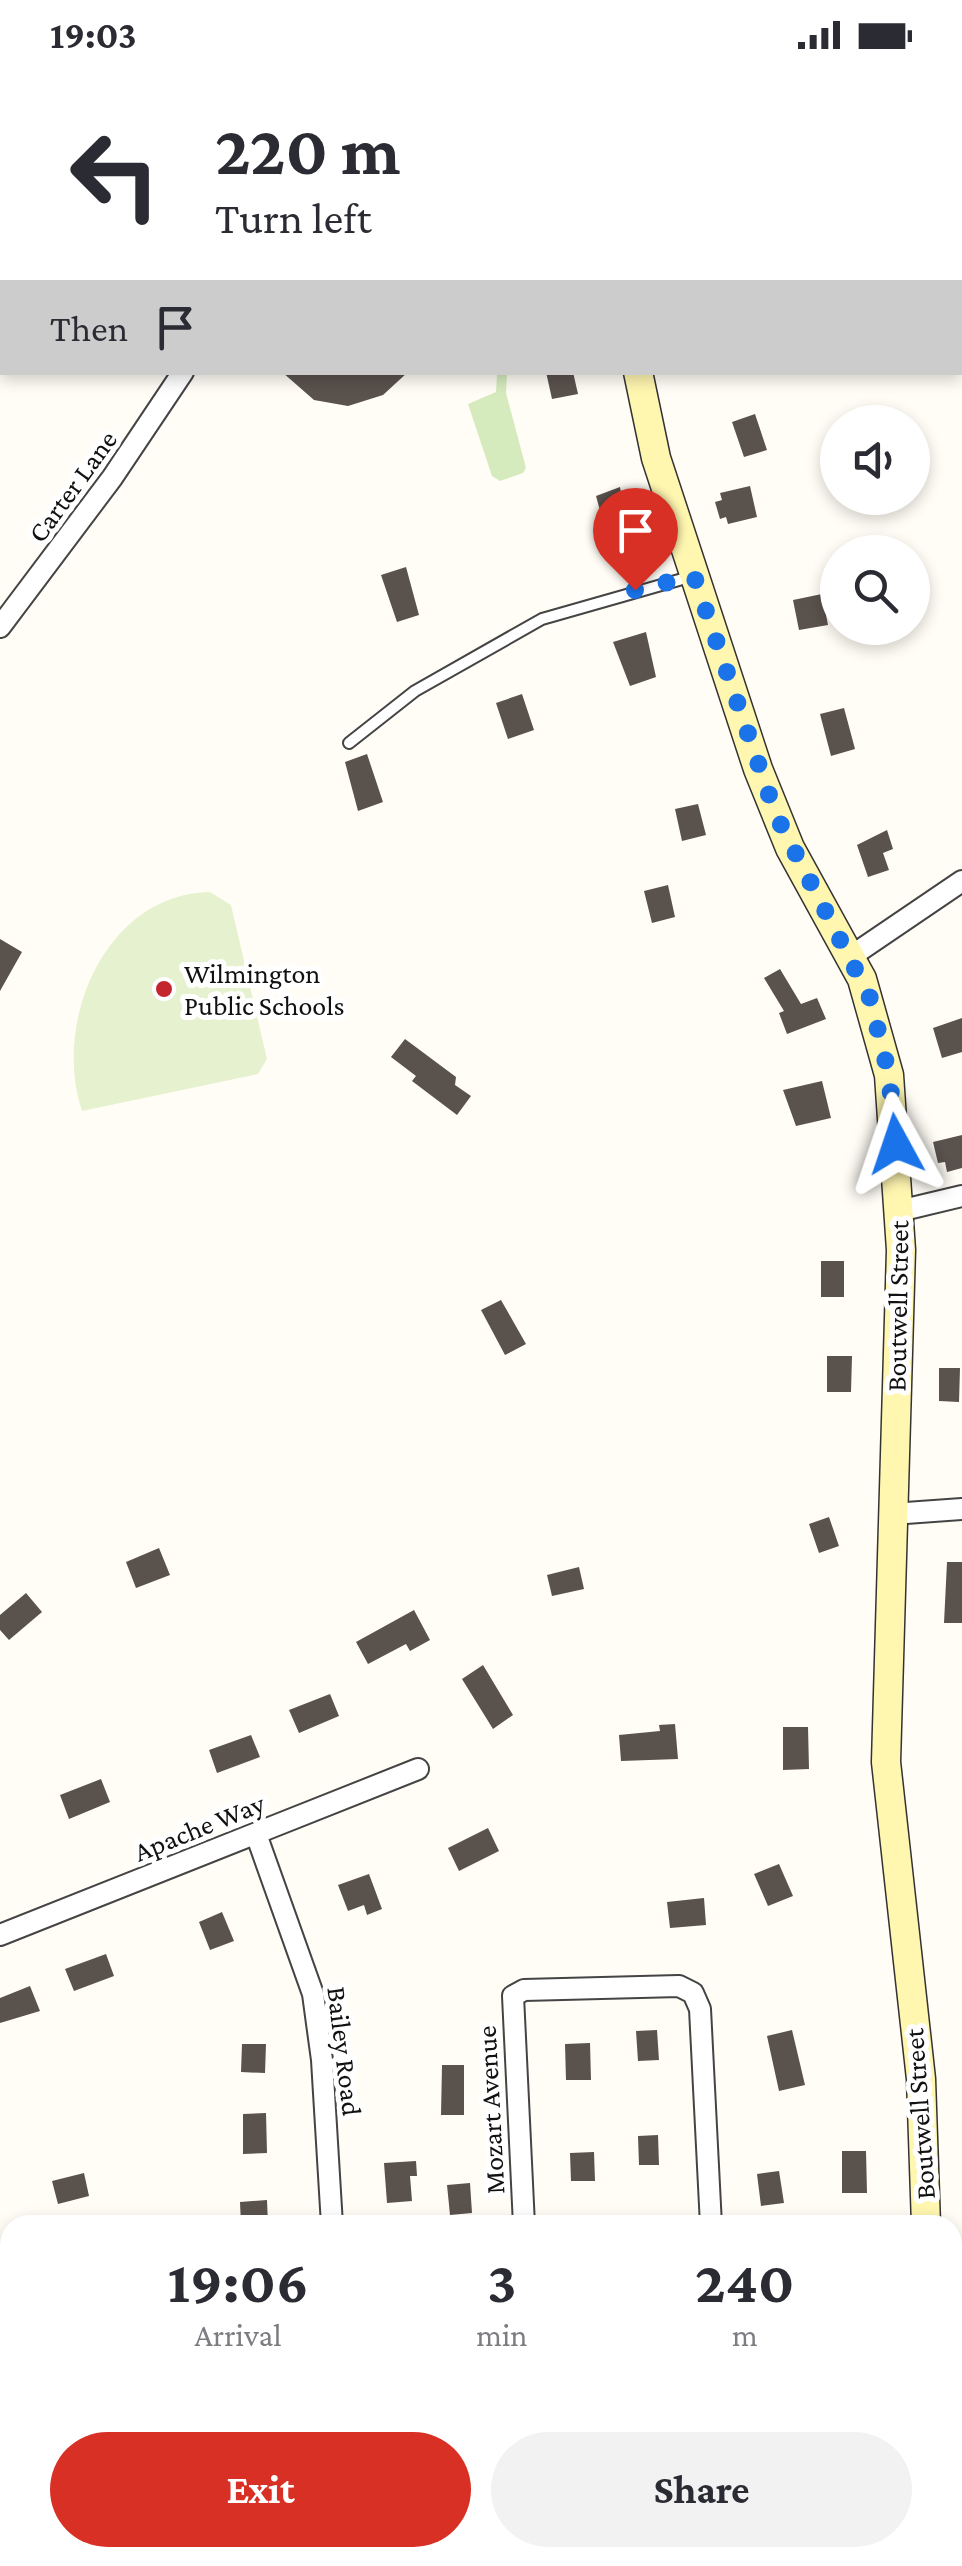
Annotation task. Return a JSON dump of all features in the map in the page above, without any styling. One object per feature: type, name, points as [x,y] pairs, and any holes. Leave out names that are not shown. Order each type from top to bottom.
[{"type":"street","name":"Carter Lane","points":[[0,627],[112,478],[181,375]]},
{"type":"street","name":"Boutwell Street","points":[[639,375],[656,458],[776,815],[870,998],[889,1075],[899,1210],[886,1762],[920,2079],[926,2215]]},
{"type":"street","points":[[850,957],[962,881]]},
{"type":"street","points":[[899,1210],[962,1196]]},
{"type":"street","points":[[892,1514],[962,1509]]},
{"type":"street","name":"Apache Way","points":[[0,1935],[418,1770]]},
{"type":"street","name":"Bailey Road","points":[[256,1834],[313,1994],[322,2060],[331,2215]]},
{"type":"street","name":"Mozart Avenue","points":[[524,2215],[514,1994],[679,1986],[693,1993],[700,2009],[710,2215]]},
{"type":"lane","points":[[349,743],[415,691],[542,619],[694,576]]},
{"type":"green space","points":[[497,375],[507,375],[506,393],[526,468],[523,473],[500,481],[492,476],[468,404],[496,392]]},
{"type":"green space","points":[[210,892],[231,905],[267,1059],[258,1074],[82,1111],[75,1076],[75,1040],[82,1003],[95,969],[115,939],[141,915],[173,898]]},
{"type":"building","points":[[285,375],[405,375],[383,395],[348,406],[314,400]]},
{"type":"building","points":[[547,375],[574,375],[578,394],[552,399]]},
{"type":"building","points":[[755,414],[767,450],[744,457],[732,422]]},
{"type":"building","points":[[750,486],[757,517],[728,524],[726,517],[720,519],[715,502],[722,500],[720,493]]},
{"type":"building","points":[[620,487],[625,515],[603,521],[596,496]]},
{"type":"building","points":[[406,567],[419,615],[397,622],[381,575]]},
{"type":"building","points":[[820,594],[820,626],[799,630],[793,600]]},
{"type":"building","points":[[646,632],[656,677],[630,686],[613,642]]},
{"type":"building","points":[[522,694],[534,730],[508,739],[496,703]]},
{"type":"building","points":[[844,708],[855,749],[831,756],[820,714]]},
{"type":"building","points":[[367,754],[383,802],[358,811],[345,762]]},
{"type":"building","points":[[698,804],[706,835],[682,841],[675,809]]},
{"type":"building","points":[[887,830],[893,849],[883,853],[889,870],[868,877],[857,845]]},
{"type":"building","points":[[668,885],[675,917],[652,923],[644,891]]},
{"type":"building","points":[[0,939],[22,952],[0,991]]},
{"type":"building","points":[[780,969],[801,1004],[817,998],[826,1019],[787,1034],[779,1013],[784,1011],[764,978]]},
{"type":"building","points":[[962,1018],[962,1052],[942,1058],[933,1028]]},
{"type":"building","points":[[405,1039],[456,1077],[455,1085],[471,1096],[457,1115],[412,1081],[416,1076],[391,1057]]},
{"type":"building","points":[[822,1081],[831,1118],[796,1126],[783,1090]]},
{"type":"building","points":[[962,1135],[962,1168],[947,1172],[945,1162],[938,1163],[933,1142]]},
{"type":"building","points":[[821,1261],[844,1261],[844,1297],[821,1297]]},
{"type":"building","points":[[501,1300],[526,1344],[505,1355],[481,1310]]},
{"type":"building","points":[[827,1356],[852,1356],[851,1392],[827,1392]]},
{"type":"building","points":[[939,1368],[960,1368],[959,1402],[939,1401]]},
{"type":"building","points":[[829,1517],[839,1546],[819,1553],[809,1524]]},
{"type":"building","points":[[159,1548],[170,1575],[136,1588],[126,1562]]},
{"type":"building","points":[[947,1562],[962,1562],[962,1623],[944,1623]]},
{"type":"building","points":[[579,1567],[584,1589],[552,1596],[547,1575]]},
{"type":"building","points":[[26,1593],[42,1612],[9,1640],[0,1630],[0,1615]]},
{"type":"building","points":[[414,1610],[430,1640],[410,1651],[406,1644],[368,1664],[356,1642]]},
{"type":"building","points":[[483,1665],[513,1715],[493,1729],[462,1679]]},
{"type":"building","points":[[330,1694],[339,1716],[299,1733],[289,1710]]},
{"type":"building","points":[[675,1724],[678,1759],[621,1761],[619,1735],[660,1731],[659,1725]]},
{"type":"building","points":[[783,1727],[808,1727],[809,1769],[783,1770]]},
{"type":"building","points":[[251,1735],[260,1757],[217,1773],[209,1750]]},
{"type":"building","points":[[101,1779],[110,1802],[69,1819],[60,1795]]},
{"type":"building","points":[[488,1828],[499,1851],[459,1871],[448,1848]]},
{"type":"building","points":[[779,1864],[793,1896],[768,1906],[754,1874]]},
{"type":"building","points":[[369,1874],[382,1909],[367,1915],[364,1905],[348,1911],[338,1885]]},
{"type":"building","points":[[704,1898],[706,1925],[670,1928],[667,1902]]},
{"type":"building","points":[[222,1912],[234,1941],[210,1950],[199,1922]]},
{"type":"building","points":[[106,1954],[114,1976],[74,1991],[65,1969]]},
{"type":"building","points":[[30,1986],[40,2011],[0,2023],[0,1998]]},
{"type":"building","points":[[657,2030],[659,2060],[638,2061],[636,2031]]},
{"type":"building","points":[[792,2030],[805,2085],[779,2091],[767,2036]]},
{"type":"building","points":[[590,2043],[591,2080],[566,2080],[565,2044]]},
{"type":"building","points":[[242,2044],[266,2044],[265,2073],[241,2072]]},
{"type":"building","points":[[442,2065],[464,2065],[464,2115],[441,2115]]},
{"type":"building","points":[[266,2113],[267,2153],[243,2154],[243,2114]]},
{"type":"building","points":[[658,2135],[659,2165],[639,2165],[638,2136]]},
{"type":"building","points":[[842,2151],[866,2151],[867,2193],[842,2193]]},
{"type":"building","points":[[594,2152],[595,2181],[571,2181],[570,2153]]},
{"type":"building","points":[[416,2161],[417,2176],[410,2176],[412,2201],[387,2203],[384,2163]]},
{"type":"building","points":[[779,2171],[784,2203],[761,2206],[757,2174]]},
{"type":"building","points":[[84,2173],[89,2196],[58,2204],[52,2181]]},
{"type":"building","points":[[470,2183],[472,2213],[450,2215],[447,2185]]},
{"type":"building","points":[[267,2200],[268,2215],[241,2215],[240,2202]]},
{"type":"place","name":"Wilmington Public Schools","points":[[164,989]]},
{"type":"route","points":[[635,590],[694,576],[776,815],[870,998],[889,1075],[896,1144]]}]
